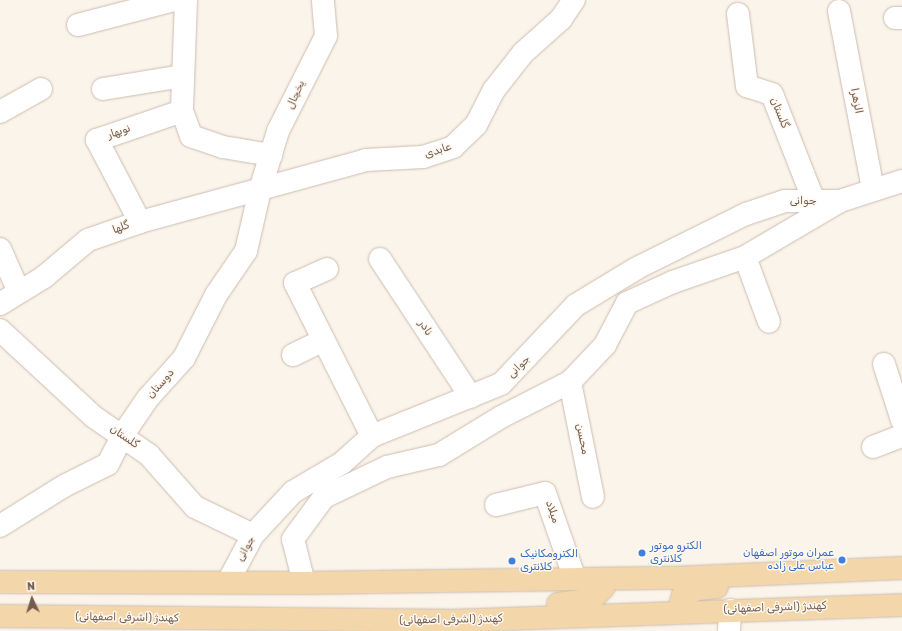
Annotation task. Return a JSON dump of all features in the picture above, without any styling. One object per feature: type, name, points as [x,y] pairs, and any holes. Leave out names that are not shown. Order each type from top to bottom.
[{"type":"main road","points":[[0,582],[304,582],[600,579],[902,568]]},
{"type":"main road","points":[[691,611],[682,603],[683,595],[698,589],[748,585],[786,573]]},
{"type":"main road","points":[[460,621],[526,607],[592,599],[603,588],[600,579]]},
{"type":"main road","name":"کهندژ (اشرفی اصفهانی)","points":[[0,616],[267,625],[364,626],[460,621],[546,624],[691,611],[729,620],[902,604]]},
{"type":"street","points":[[78,25],[174,0]]},
{"type":"street","points":[[186,0],[182,76],[182,111],[190,136],[223,147],[270,156]]},
{"type":"street","name":"یخچال","points":[[260,190],[278,131],[326,36],[322,0]]},
{"type":"street","name":"عابدی","points":[[260,190],[366,160],[423,157],[453,147],[476,125],[494,90],[523,53],[561,20],[574,0]]},
{"type":"street","name":"الزهرا","points":[[839,11],[873,190]]},
{"type":"street","name":"گلستان","points":[[738,14],[747,86],[772,94],[814,201]]},
{"type":"street","points":[[103,89],[182,76]]},
{"type":"street","points":[[0,112],[41,89]]},
{"type":"street","name":"نوبهار","points":[[140,222],[97,140],[182,111]]},
{"type":"street","name":"جوانی","points":[[304,582],[293,539],[324,497],[387,466],[439,455],[501,417],[570,382],[605,345],[627,303],[673,282],[745,257],[840,201],[902,181]]},
{"type":"street","name":"گلها","points":[[0,304],[44,277],[88,240],[140,222],[260,190]]},
{"type":"street","name":"دوستان","points":[[0,526],[64,486],[108,464],[122,436],[148,398],[184,358],[216,295],[246,251],[260,190]]},
{"type":"street","name":"جوانی","points":[[228,582],[253,535],[293,492],[342,463],[372,436],[501,384],[576,305],[637,268],[746,214],[785,201],[840,201]]},
{"type":"street","points":[[0,249],[19,292]]},
{"type":"street","points":[[745,257],[769,322]]},
{"type":"street","name":"نادر","points":[[380,259],[471,397]]},
{"type":"street","points":[[327,270],[294,282],[372,436]]},
{"type":"street","name":"گلستان","points":[[0,330],[94,417],[149,455],[195,507],[253,535]]},
{"type":"street","points":[[293,355],[324,340]]},
{"type":"street","points":[[884,364],[902,420]]},
{"type":"street","name":"محسن","points":[[570,382],[593,497]]},
{"type":"street","points":[[873,447],[902,436]]},
{"type":"street","name":"میلاد","points":[[496,505],[545,493],[575,579]]},
{"type":"place","name":"الکترو موتور کلانتری","points":[[642,553]]},
{"type":"place","name":"عمران موتور اصفهان عباس علی زاده","points":[[842,560]]},
{"type":"place","name":"الکترومکانیک کلانتری","points":[[512,561]]}]
